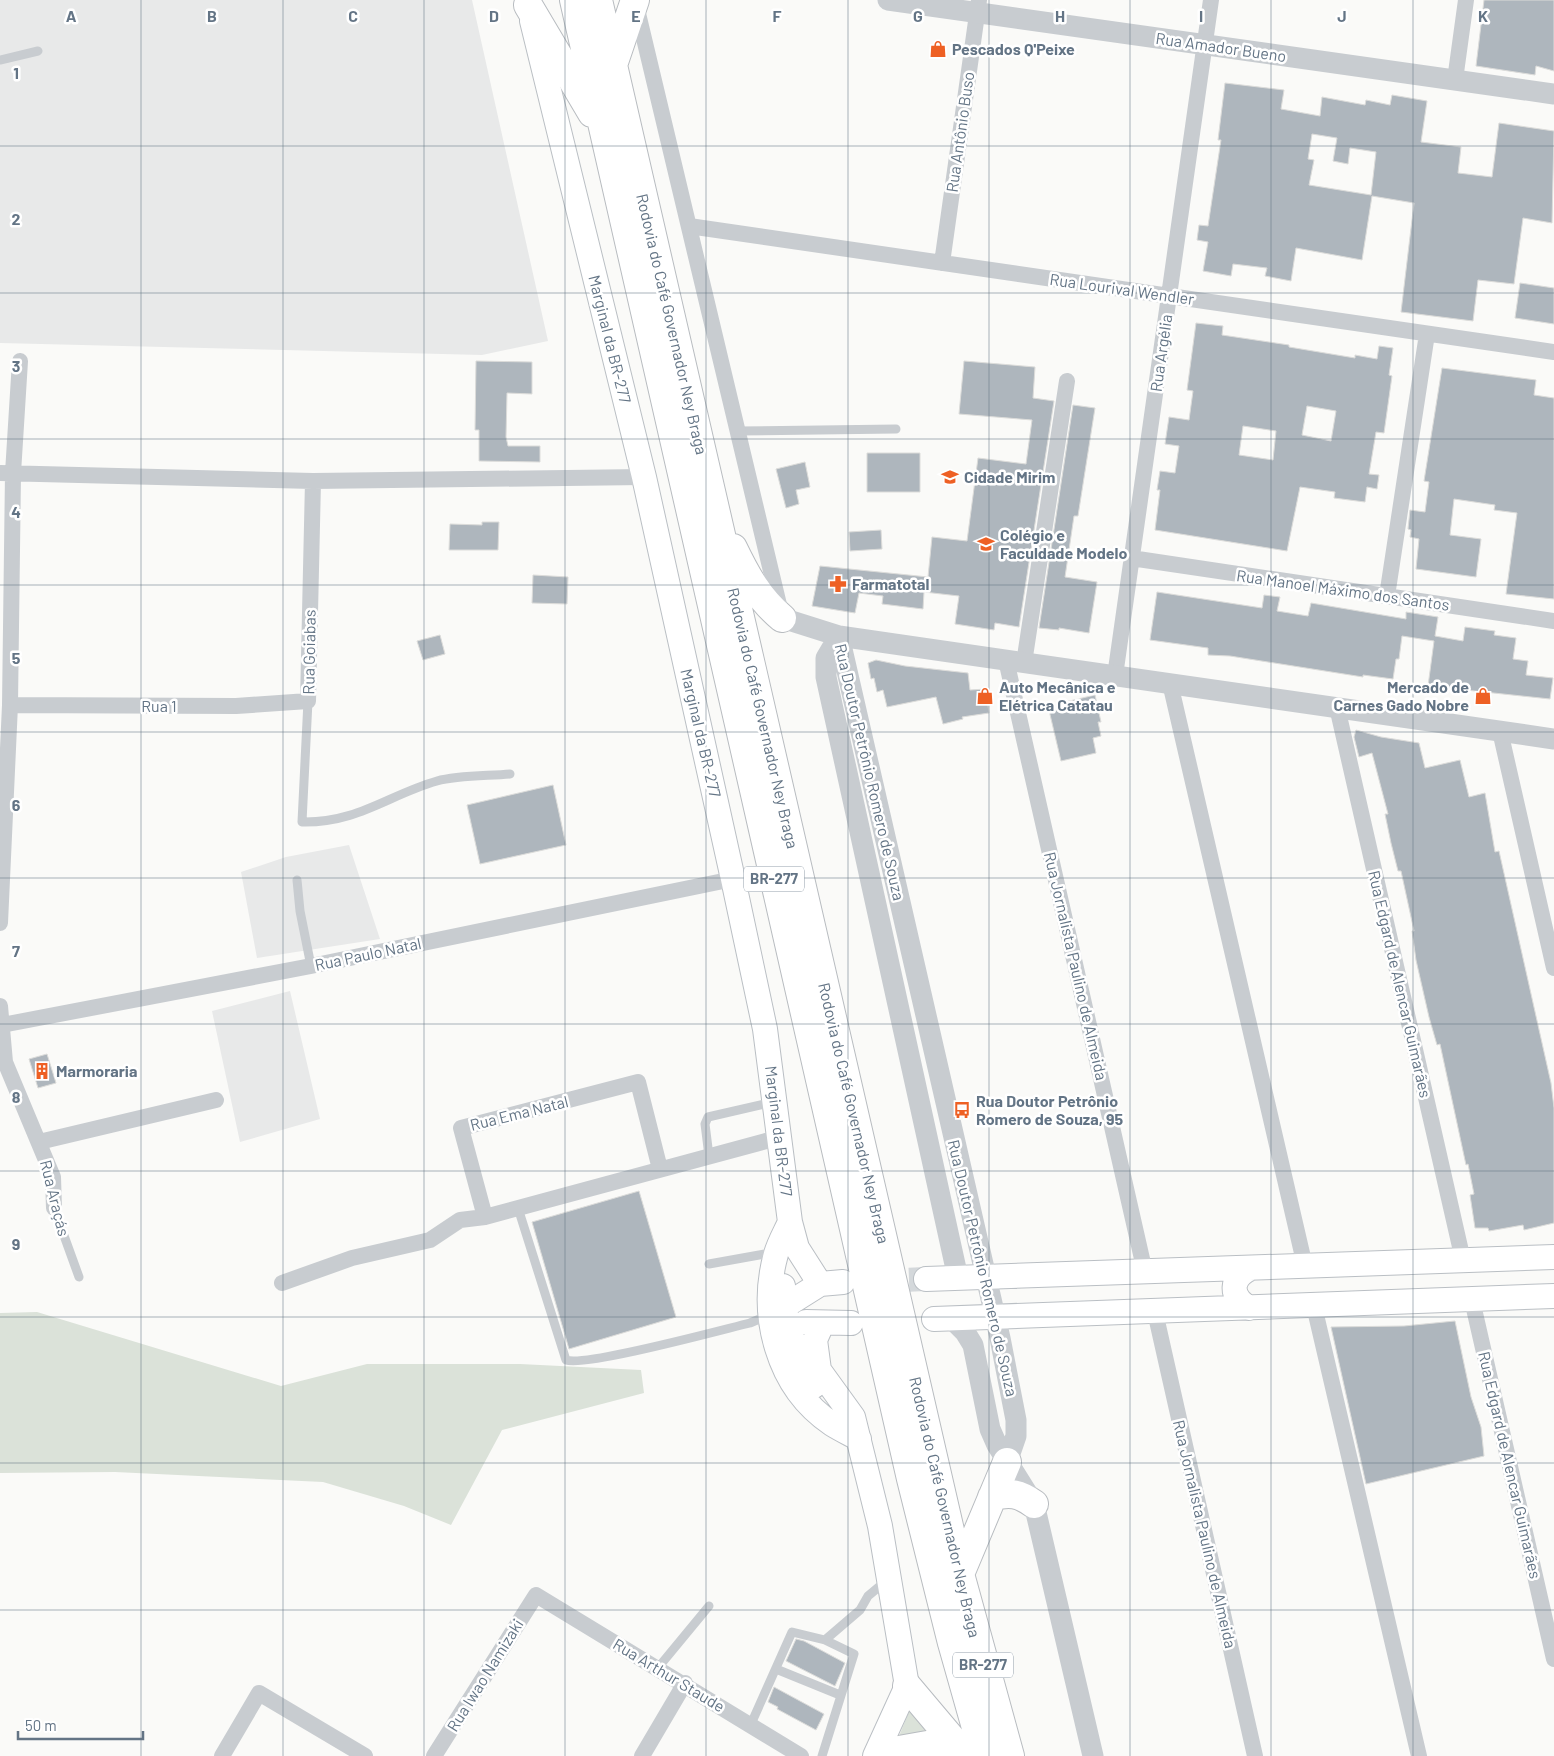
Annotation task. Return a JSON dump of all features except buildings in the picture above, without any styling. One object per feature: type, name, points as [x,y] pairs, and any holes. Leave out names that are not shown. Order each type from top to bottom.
[{"type":"highway","name":"Rodovia do Café Governador Ney Braga","points":[[574,0],[911,1480],[949,1633],[984,1756]]},
{"type":"highway","name":"Rodovia do Café Governador Ney Braga","points":[[598,0],[960,1574],[1010,1756]]},
{"type":"highway","points":[[613,64],[635,0]]},
{"type":"highway","points":[[527,2],[606,135]]},
{"type":"highway","points":[[715,511],[757,591],[769,607],[782,618]]},
{"type":"highway","points":[[960,1574],[1007,1462]]},
{"type":"highway","points":[[992,1497],[1012,1493],[1023,1496],[1034,1504]]},
{"type":"highway","points":[[907,1686],[965,1756]]},
{"type":"highway","points":[[888,1756],[899,1750],[933,1744],[965,1756]]},
{"type":"main road","name":"Marginal da BR-277","points":[[527,2],[644,477],[733,879],[765,1029],[781,1137],[790,1222]]},
{"type":"main road","name":"BR-277","points":[[790,1222],[776,1252],[769,1283],[800,1362],[816,1390],[835,1416],[859,1439]]},
{"type":"main road","name":"BR-277","points":[[790,1222],[797,1248],[832,1283]]},
{"type":"main road","name":"BR-277","points":[[780,1313],[784,1258],[790,1222]]},
{"type":"main road","points":[[926,1279],[1554,1257]]},
{"type":"main road","points":[[1249,1308],[1240,1302],[1235,1292],[1235,1282],[1241,1273],[1251,1268]]},
{"type":"main road","points":[[1188,1270],[1200,1272],[1205,1276],[1209,1281],[1212,1293],[1206,1304],[1195,1310]]},
{"type":"main road","points":[[780,1313],[832,1283]]},
{"type":"main road","points":[[822,1324],[814,1317],[810,1302],[813,1292],[832,1283]]},
{"type":"main road","points":[[943,1319],[1554,1296]]},
{"type":"main road","points":[[780,1313],[822,1324],[851,1323]]},
{"type":"main road","points":[[822,1324],[815,1340],[819,1370],[853,1417],[880,1526],[907,1686],[874,1756]]},
{"type":"street","points":[[635,0],[782,618],[839,636],[1554,739]]},
{"type":"street","name":"Rua Amador Bueno","points":[[888,0],[978,6],[1204,45],[1554,94]]},
{"type":"street","name":"Rua Argélia","points":[[1115,676],[1211,0]]},
{"type":"street","points":[[1455,80],[1466,0]]},
{"type":"street","name":"Rua Antônio Buso","points":[[942,263],[978,6]]},
{"type":"street","name":"Rua Lourival Wendler","points":[[689,226],[1554,352]]},
{"type":"street","points":[[1386,596],[1427,334]]},
{"type":"street","points":[[0,923],[10,705],[6,610],[6,473],[20,361]]},
{"type":"street","points":[[1015,661],[1067,381]]},
{"type":"street","points":[[6,473],[313,481],[644,477]]},
{"type":"street","name":"Rua Goiabas","points":[[308,701],[313,481]]},
{"type":"street","name":"Rua Manoel Máximo dos Santos","points":[[1132,558],[1554,621]]},
{"type":"street","name":"Rua Doutor Petrônio Romero de Souza","points":[[839,636],[986,1277],[1016,1420],[1016,1436],[1007,1462]]},
{"type":"street","name":"Rua Doutor Petrônio Romero de Souza","points":[[839,636],[826,658],[826,676],[958,1278]]},
{"type":"street","name":"Rua Jornalista Paulino de Almeida","points":[[1015,661],[1145,1272]]},
{"type":"street","points":[[1170,683],[1305,1266]]},
{"type":"street","name":"Rua 1","points":[[10,705],[236,706],[308,701]]},
{"type":"street","name":"Rua Edgard de Alencar Guimarães","points":[[1337,707],[1463,1260]]},
{"type":"street","points":[[1500,731],[1554,968]]},
{"type":"street","name":"Rua Paulo Natal","points":[[2,1025],[311,966],[733,879]]},
{"type":"street","name":"Rua Araçás","points":[[0,1006],[5,1062],[53,1177],[54,1208]]},
{"type":"street","name":"Rua Ema Natal","points":[[485,1217],[461,1128],[638,1082],[660,1169]]},
{"type":"street","points":[[39,1142],[216,1100]]},
{"type":"street","points":[[282,1283],[352,1258],[430,1240],[460,1220],[485,1217],[781,1137]]},
{"type":"street","name":"Rua Edgard de Alencar Guimarães","points":[[1472,1300],[1554,1659]]},
{"type":"street","points":[[1314,1306],[1419,1756]]},
{"type":"street","name":"Rua Jornalista Paulino de Almeida","points":[[1154,1312],[1256,1756]]},
{"type":"street","name":"Rua Doutor Petrônio Romero de Souza","points":[[943,1319],[966,1332],[973,1345],[990,1429],[1007,1462],[1034,1504],[1093,1756]]},
{"type":"street","name":"Rua Arthur Staude","points":[[536,1595],[657,1669],[685,1683],[801,1756]]},
{"type":"street","name":"Rua Iwao Namizaki","points":[[434,1756],[536,1595]]},
{"type":"street","points":[[642,1756],[685,1683]]},
{"type":"street","points":[[222,1756],[259,1693],[365,1756]]},
{"type":"lane","points":[[0,60],[38,51]]},
{"type":"lane","points":[[738,431],[896,429]]},
{"type":"lane","name":"Rua Goiabas","points":[[308,701],[302,822],[319,822],[361,813],[438,780],[510,774]]},
{"type":"lane","points":[[297,880],[300,910],[311,966]]},
{"type":"lane","points":[[709,1156],[705,1124],[708,1117],[776,1101]]},
{"type":"lane","name":"Rua Araçás","points":[[54,1208],[79,1277]]},
{"type":"lane","points":[[518,1208],[566,1360],[573,1363],[750,1323],[780,1313]]},
{"type":"lane","points":[[710,1264],[776,1252]]},
{"type":"lane","points":[[825,1640],[860,1610],[868,1596],[890,1578]]},
{"type":"lane","points":[[657,1669],[709,1606]]},
{"type":"lane","points":[[751,1724],[792,1632],[825,1640],[854,1654],[822,1756]]},
{"type":"lane","points":[[776,1669],[840,1695]]},
{"type":"shaded area","points":[[0,0],[472,0],[548,341],[482,355],[0,343]]},
{"type":"shaded area","points":[[349,845],[380,939],[257,958],[241,872],[286,857]]},
{"type":"shaded area","points":[[290,991],[320,1119],[240,1142],[212,1011]]},
{"type":"shaded area","points":[[37,1312],[281,1386],[367,1364],[520,1364],[641,1370],[644,1393],[502,1430],[451,1525],[404,1506],[323,1482],[115,1472],[0,1473],[0,1313]]},
{"type":"shaded area","points":[[913,1702],[940,1735],[897,1741]]},
{"type":"tunnel","points":[[873,1281],[926,1279]]},
{"type":"place","name":"Pescados Q'Peixe","points":[[938,49]]},
{"type":"place","name":"Cidade Mirim","points":[[950,477]]},
{"type":"place","name":"Colégio e Faculdade Modelo","points":[[986,544]]},
{"type":"place","name":"Farmatotal","points":[[838,584]]},
{"type":"place","name":"Auto Mecânica e Elétrica Catatau","points":[[985,696]]},
{"type":"place","name":"Mercado de Carnes Gado Nobre","points":[[1483,696]]},
{"type":"place","name":"Marmoraria","points":[[42,1071]]},
{"type":"place","name":"Rua Doutor Petrônio Romero de Souza, 95","points":[[962,1110]]}]
